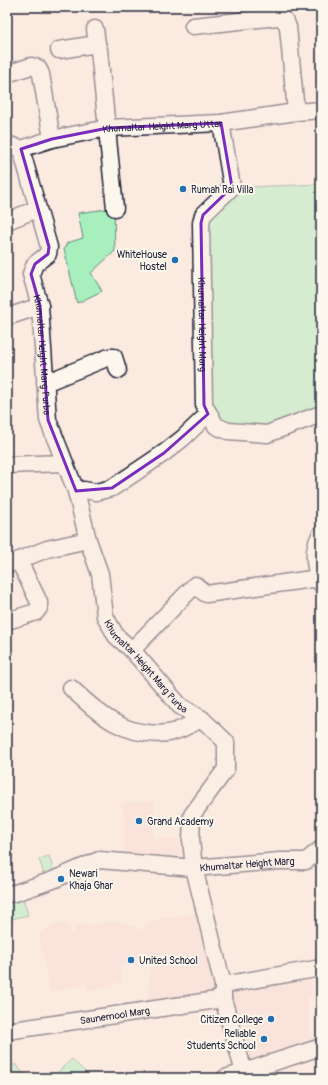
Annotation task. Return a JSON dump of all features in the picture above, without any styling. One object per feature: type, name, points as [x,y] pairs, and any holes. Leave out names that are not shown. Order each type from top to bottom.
[{"type":"street","points":[[193,26],[278,17],[283,18],[287,22],[288,27],[296,112]]},
{"type":"street","points":[[59,50],[96,36],[108,128],[115,208]]},
{"type":"street","points":[[7,74],[31,66],[38,68],[41,74],[52,139]]},
{"type":"street","name":"Khumaltar Height Marg Uttar","points":[[14,147],[108,128],[221,123],[296,112],[321,110]]},
{"type":"street","name":"Khumaltar Height Marg","points":[[208,414],[204,405],[201,223],[202,215],[232,187],[221,123]]},
{"type":"street","name":"Khumaltar Height Marg Purba","points":[[14,147],[50,247],[48,254],[35,264],[31,274],[40,306],[48,420],[76,492],[88,540],[100,574],[105,616],[116,636],[132,650],[180,706],[202,719],[226,742],[226,769],[192,815],[191,840],[194,868],[223,992],[244,1072]]},
{"type":"street","points":[[7,221],[37,209]]},
{"type":"street","points":[[7,317],[40,306]]},
{"type":"street","points":[[45,383],[109,357],[114,357],[118,370]]},
{"type":"street","points":[[76,492],[84,490],[96,492],[112,488],[164,453],[208,414],[216,426],[228,431],[267,434],[321,414]]},
{"type":"street","points":[[7,465],[64,463]]},
{"type":"street","points":[[132,650],[195,585],[206,594],[320,581],[315,563],[314,551],[321,534]]},
{"type":"street","points":[[7,621],[36,612],[39,608],[39,602],[13,563],[47,549],[88,540]]},
{"type":"street","points":[[71,688],[95,711],[126,730],[169,734],[202,719]]},
{"type":"street","name":"Khumaltar Height Marg","points":[[7,894],[15,894],[100,860],[194,868],[280,861],[306,861],[321,849]]},
{"type":"street","name":"Saunemool Marg","points":[[7,1031],[223,992],[321,968]]},
{"type":"street","points":[[225,1078],[321,1047]]},
{"type":"highlighted area","points":[[221,123],[232,187],[203,215],[201,223],[204,405],[208,414],[164,453],[112,488],[76,491],[48,420],[40,306],[31,274],[35,264],[48,254],[49,247],[21,149],[52,139],[108,128]]},
{"type":"shaded area","name":"Grand Academy","points":[[154,801],[154,839],[178,839],[182,860],[125,859],[123,803]]},
{"type":"shaded area","name":"United School","points":[[207,913],[219,997],[148,1006],[150,963],[136,963],[121,967],[121,982],[88,992],[87,984],[50,992],[39,934],[53,925],[64,922],[72,934],[79,926],[89,926],[113,921],[143,930],[147,923],[167,918]]},
{"type":"shaded area","name":"Citizen College","points":[[308,972],[314,993],[307,997],[312,1045],[250,1066],[226,987]]},
{"type":"green space","points":[[321,184],[321,410],[270,432],[215,426],[195,312],[197,216],[225,188]]},
{"type":"green space","points":[[114,208],[115,251],[91,273],[102,291],[77,303],[64,249],[67,243],[83,238],[78,213]]},
{"type":"green space","points":[[49,856],[55,875],[45,878],[39,859]]},
{"type":"green space","points":[[23,898],[28,915],[7,920],[7,902]]},
{"type":"green space","points":[[72,1059],[91,1078],[51,1078]]},
{"type":"green space","points":[[15,1064],[28,1078],[7,1078],[7,1072]]},
{"type":"place","name":"Rumah Rai Villa","points":[[183,189]]},
{"type":"place","name":"WhiteHouse Hostel","points":[[175,260]]},
{"type":"place","name":"Grand Academy","points":[[139,821]]},
{"type":"place","name":"Newari Khaja Ghar","points":[[61,879]]},
{"type":"place","name":"United School","points":[[131,960]]},
{"type":"place","name":"Citizen College","points":[[271,1019]]},
{"type":"place","name":"Reliable Students School","points":[[264,1039]]}]
